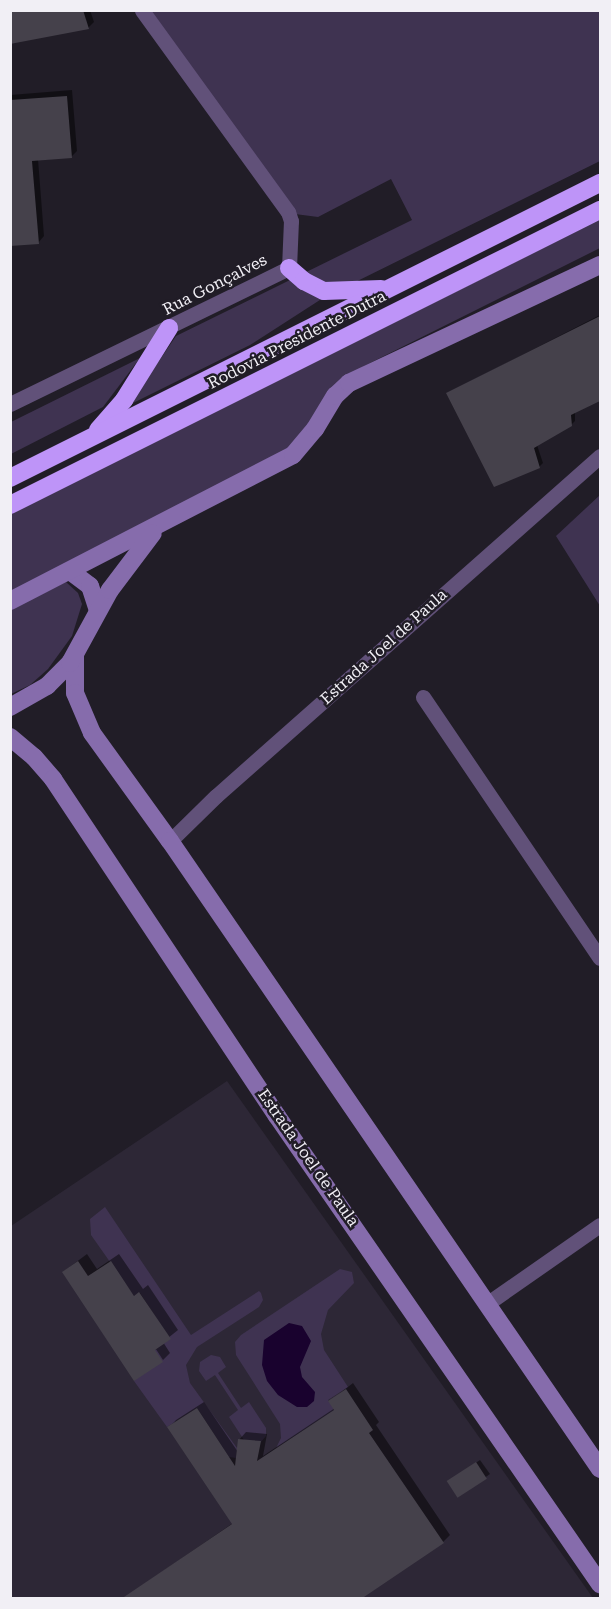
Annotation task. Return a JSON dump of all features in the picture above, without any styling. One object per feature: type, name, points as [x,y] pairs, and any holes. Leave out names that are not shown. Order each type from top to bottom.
[{"type":"highway","name":"Rodovia Presidente Dutra","points":[[10,478],[600,183]]},
{"type":"highway","name":"Rodovia Presidente Dutra","points":[[10,505],[600,210]]},
{"type":"highway","points":[[289,268],[304,281],[324,291],[388,289]]},
{"type":"highway","points":[[92,437],[124,400],[168,328]]},
{"type":"street","name":"Rua Gonçalves","points":[[10,404],[289,268],[291,221],[288,212],[142,10]]},
{"type":"street","points":[[10,600],[158,527],[293,455],[315,429],[335,396],[349,383],[600,265]]},
{"type":"street","name":"Estrada Joel de Paula","points":[[170,841],[224,789],[600,456]]},
{"type":"street","points":[[10,707],[47,686],[75,656],[98,610],[123,571],[158,527]]},
{"type":"street","points":[[70,571],[90,586],[98,610]]},
{"type":"street","points":[[75,656],[73,681],[85,719],[600,1469]]},
{"type":"street","points":[[423,697],[600,958]]},
{"type":"street","name":"Estrada Joel de Paula","points":[[10,737],[34,757],[53,779],[277,1116],[600,1584]]},
{"type":"street","points":[[488,1303],[600,1225]]},
{"type":"shaded area","points":[[149,11],[600,11],[600,161],[323,298],[250,345],[129,405],[176,336],[412,220],[391,179],[318,217],[295,214]]},
{"type":"shaded area","points":[[600,220],[600,248],[364,366],[345,379],[290,446],[276,456],[11,593],[10,513]]},
{"type":"shaded area","points":[[140,358],[103,407],[11,454],[11,422]]},
{"type":"shaded area","points":[[600,495],[600,606],[556,536]]},
{"type":"shaded area","points":[[66,582],[78,593],[82,604],[72,636],[48,669],[30,685],[11,694],[11,609]]},
{"type":"shaded area","points":[[227,1081],[593,1598],[11,1598],[11,1226]]},
{"type":"shaded area","points":[[105,1207],[191,1335],[259,1291],[261,1293],[263,1300],[259,1307],[197,1347],[186,1365],[190,1383],[237,1448],[236,1458],[229,1457],[197,1408],[167,1427],[134,1381],[155,1350],[170,1339],[140,1293],[134,1296],[91,1235],[90,1219]]},
{"type":"shaded area","points":[[340,1269],[352,1272],[354,1283],[328,1310],[321,1334],[324,1350],[348,1387],[328,1400],[338,1414],[324,1417],[276,1448],[281,1438],[280,1424],[236,1355],[235,1342],[241,1335]]},
{"type":"shaded area","points":[[289,1323],[302,1326],[311,1341],[300,1367],[302,1377],[315,1392],[314,1401],[307,1407],[297,1407],[278,1395],[267,1381],[262,1365],[264,1340]]},
{"type":"shaded area","points":[[211,1355],[220,1357],[226,1367],[218,1373],[241,1408],[249,1402],[266,1428],[266,1436],[260,1443],[246,1443],[229,1417],[238,1410],[215,1375],[206,1381],[199,1371],[200,1362]]},
{"type":"building","points":[[10,10],[83,10],[89,29],[10,44]]},
{"type":"building","points":[[67,96],[72,158],[32,161],[39,244],[10,246],[10,100]]},
{"type":"building","points":[[600,316],[600,401],[571,415],[572,426],[534,448],[540,468],[494,487],[446,393]]},
{"type":"building","points":[[78,1261],[88,1276],[111,1261],[134,1296],[139,1292],[171,1339],[155,1350],[163,1362],[134,1381],[62,1272]]},
{"type":"building","points":[[346,1389],[373,1430],[369,1433],[444,1543],[361,1599],[121,1599],[232,1524],[167,1427],[197,1408],[235,1466],[238,1439],[261,1441],[257,1461],[334,1410],[328,1401]]},
{"type":"building","points":[[476,1462],[487,1479],[458,1498],[447,1481]]}]
